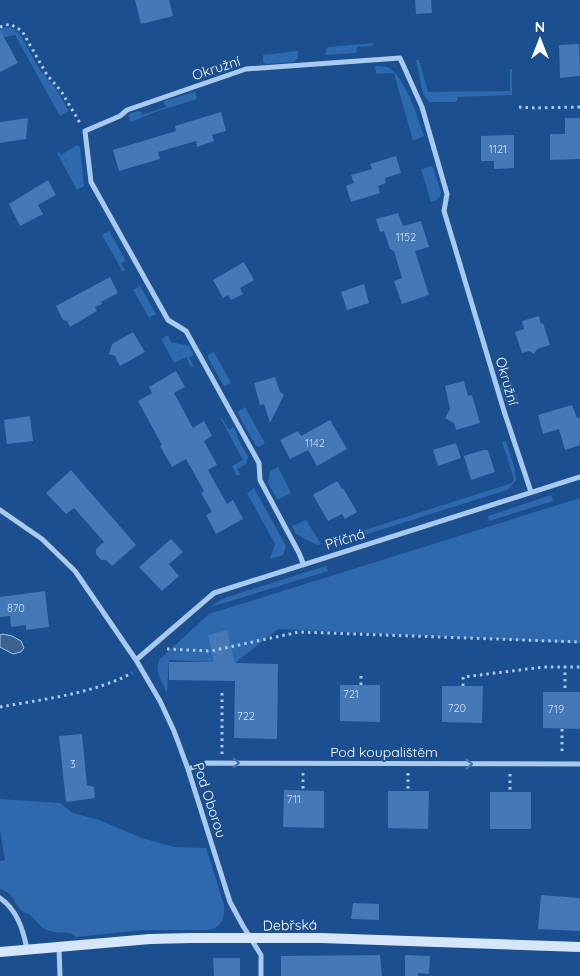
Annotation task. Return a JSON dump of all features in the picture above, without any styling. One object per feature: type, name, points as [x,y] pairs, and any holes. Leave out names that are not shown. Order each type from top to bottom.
[{"type":"main road","name":"Debřská","points":[[0,952],[150,939],[321,938],[580,947]]},
{"type":"street","name":"Okružní","points":[[85,131],[120,116],[127,110],[246,69],[400,58],[422,107],[447,194],[444,211],[530,492]]},
{"type":"street","points":[[85,131],[91,182],[168,320],[186,330],[259,463],[260,480],[303,563]]},
{"type":"street","name":"Příčná","points":[[136,660],[214,593],[303,563],[580,477]]},
{"type":"street","name":"Pod Oborou","points":[[0,510],[42,539],[75,571],[142,669],[174,730],[230,902],[262,955],[261,976]]},
{"type":"street","name":"Pod koupalištěm","points":[[188,769],[206,763],[580,764]]},
{"type":"street","points":[[0,898],[10,905],[25,936],[27,949]]},
{"type":"street","points":[[59,948],[60,976]]},
{"type":"path","points":[[0,27],[10,24],[22,31],[47,76],[61,90],[85,131]]},
{"type":"path","points":[[519,107],[580,107]]},
{"type":"path","points":[[167,649],[211,651],[299,632],[580,642]]},
{"type":"path","points":[[565,666],[565,692]]},
{"type":"path","points":[[463,686],[463,677],[529,669],[565,666],[580,667]]},
{"type":"path","points":[[0,707],[73,693],[107,684],[118,681],[142,669]]},
{"type":"path","points":[[361,676],[361,685]]},
{"type":"path","points":[[222,689],[222,757]]},
{"type":"path","points":[[562,728],[562,753]]},
{"type":"path","points":[[303,770],[303,791]]},
{"type":"path","points":[[408,770],[408,791]]},
{"type":"path","points":[[510,771],[510,792]]},
{"type":"shaded area","points":[[10,27],[19,33],[40,70],[56,89],[69,111],[60,116],[15,35],[0,38],[0,29]]},
{"type":"shaded area","points":[[374,43],[372,46],[357,47],[356,53],[326,55],[326,49],[329,47]]},
{"type":"shaded area","points":[[298,51],[298,58],[294,62],[266,64],[263,62],[263,55]]},
{"type":"shaded area","points":[[416,60],[419,60],[428,92],[510,91],[510,69],[512,69],[512,95],[458,97],[456,102],[429,102],[423,94]]},
{"type":"shaded area","points":[[375,66],[387,67],[393,71],[399,78],[410,98],[424,136],[413,141],[394,73],[376,74]]},
{"type":"shaded area","points":[[195,92],[197,99],[155,112],[131,122],[128,115],[137,111],[141,112],[142,115],[166,107],[164,101]]},
{"type":"shaded area","points":[[77,145],[80,147],[84,186],[77,190],[57,153],[59,152],[61,155]]},
{"type":"shaded area","points":[[431,166],[441,192],[437,200],[431,202],[421,169]]},
{"type":"shaded area","points":[[109,231],[126,261],[121,263],[125,270],[123,272],[102,235]]},
{"type":"shaded area","points":[[140,286],[156,314],[150,317],[151,321],[133,290]]},
{"type":"shaded area","points":[[168,335],[171,342],[189,346],[194,355],[189,358],[194,366],[191,367],[186,357],[174,363],[160,337],[162,339]]},
{"type":"shaded area","points":[[214,352],[231,383],[225,386],[208,358],[208,355]]},
{"type":"shaded area","points":[[512,382],[519,403],[511,405],[506,403],[500,386]]},
{"type":"shaded area","points":[[245,407],[265,443],[259,447],[256,446],[237,412]]},
{"type":"shaded area","points":[[222,418],[229,430],[234,427],[237,437],[248,457],[246,464],[237,469],[240,474],[237,476],[232,466],[243,460]]},
{"type":"shaded area","points":[[506,441],[515,470],[516,480],[507,490],[329,546],[326,543],[317,545],[296,534],[292,526],[306,520],[321,544],[512,483],[514,479],[502,442]]},
{"type":"shaded area","points":[[278,467],[291,493],[277,499],[268,483],[270,471]]},
{"type":"shaded area","points":[[254,488],[286,546],[283,555],[270,559],[275,544],[247,493]]},
{"type":"shaded area","points":[[551,495],[553,501],[489,521],[488,516]]},
{"type":"shaded area","points":[[580,498],[580,643],[278,629],[235,663],[169,660],[167,693],[161,680],[158,672],[160,659],[209,614]]},
{"type":"shaded area","points":[[326,566],[328,571],[208,608],[224,598]]},
{"type":"shaded area","points":[[3,634],[21,641],[24,648],[21,652],[13,654],[0,647],[0,635]]},
{"type":"shaded area","points":[[0,799],[60,803],[73,813],[99,820],[142,838],[174,847],[206,848],[224,905],[222,920],[218,926],[210,930],[143,930],[76,937],[69,933],[53,932],[43,928],[29,914],[19,908],[8,893],[0,889],[0,861],[5,860],[0,830]]},
{"type":"building","points":[[135,0],[169,0],[173,16],[141,24]]},
{"type":"building","points":[[415,0],[431,0],[432,13],[416,14]]},
{"type":"building","points":[[0,30],[18,63],[0,72]]},
{"type":"building","points":[[579,44],[580,76],[560,78],[559,45]]},
{"type":"building","points":[[221,112],[226,131],[212,135],[214,141],[197,147],[196,141],[158,152],[160,159],[119,171],[113,150],[176,131],[175,126]]},
{"type":"building","points":[[28,118],[26,139],[0,143],[0,122]]},
{"type":"building","points":[[565,118],[580,118],[580,159],[550,160],[550,134],[565,134]]},
{"type":"building","points":[[514,135],[514,168],[494,169],[494,161],[481,161],[481,136]]},
{"type":"building","points":[[396,156],[401,173],[385,178],[386,183],[378,186],[380,193],[351,202],[346,186],[354,183],[351,175],[372,169],[370,164]]},
{"type":"building","points":[[48,180],[56,195],[38,205],[43,214],[20,226],[9,204]]},
{"type":"building","points":[[398,213],[403,226],[421,221],[429,247],[415,251],[429,295],[402,304],[394,281],[402,278],[394,251],[390,249],[384,231],[380,232],[376,219]]},
{"type":"building","points":[[244,262],[254,280],[240,288],[243,294],[231,300],[228,295],[223,298],[213,280]]},
{"type":"building","points":[[110,277],[118,293],[95,307],[97,311],[70,327],[67,321],[63,320],[56,306]]},
{"type":"building","points":[[364,284],[369,303],[347,310],[341,292]]},
{"type":"building","points":[[539,316],[550,345],[537,349],[534,354],[529,351],[522,353],[515,332],[524,329],[522,321]]},
{"type":"building","points":[[133,332],[145,352],[120,366],[115,356],[109,354],[112,344]]},
{"type":"building","points":[[176,371],[185,387],[174,393],[193,428],[204,421],[212,436],[204,441],[217,465],[208,470],[227,504],[233,500],[243,519],[216,534],[206,515],[212,512],[201,493],[204,491],[186,459],[172,467],[138,401],[152,393],[149,387]]},
{"type":"building","points":[[275,377],[280,392],[284,395],[270,423],[264,404],[260,405],[254,383]]},
{"type":"building","points":[[464,381],[468,396],[472,395],[480,423],[456,430],[454,423],[445,418],[450,409],[445,386]]},
{"type":"building","points":[[572,405],[577,418],[580,417],[580,445],[565,450],[559,429],[543,434],[538,415]]},
{"type":"building","points":[[30,416],[33,441],[7,444],[4,420]]},
{"type":"building","points":[[330,420],[347,449],[317,466],[308,450],[290,459],[280,440],[298,431],[301,436]]},
{"type":"building","points":[[456,443],[461,458],[438,466],[433,450]]},
{"type":"building","points":[[488,450],[495,472],[471,480],[464,456]]},
{"type":"building","points":[[71,470],[136,545],[112,566],[106,560],[101,560],[96,554],[96,549],[104,542],[74,508],[66,514],[46,493]]},
{"type":"building","points":[[337,481],[357,512],[345,519],[342,514],[328,521],[313,495]]},
{"type":"building","points":[[171,539],[183,552],[169,564],[179,576],[162,591],[139,567]]},
{"type":"building","points":[[45,591],[49,627],[26,630],[26,625],[11,627],[10,616],[0,617],[0,597]]},
{"type":"building","points":[[227,630],[235,663],[278,664],[277,739],[234,738],[235,681],[169,680],[169,662],[214,662],[208,635]]},
{"type":"building","points":[[340,685],[380,685],[380,722],[340,721]]},
{"type":"building","points":[[442,686],[483,686],[482,723],[442,722]]},
{"type":"building","points":[[543,692],[580,692],[580,729],[543,728]]},
{"type":"building","points":[[82,734],[87,785],[94,787],[95,798],[66,802],[59,736]]},
{"type":"building","points":[[284,790],[324,791],[324,828],[283,827]]},
{"type":"building","points":[[388,791],[429,791],[428,829],[388,828]]},
{"type":"building","points":[[490,792],[531,792],[531,829],[490,829]]},
{"type":"building","points":[[541,895],[580,898],[580,931],[538,929]]},
{"type":"building","points":[[353,903],[379,904],[379,920],[351,919]]},
{"type":"building","points":[[380,955],[382,976],[281,976],[281,956]]},
{"type":"building","points":[[405,955],[430,956],[429,974],[418,973],[418,976],[405,976]]},
{"type":"building","points":[[213,958],[240,958],[240,976],[214,976]]}]
